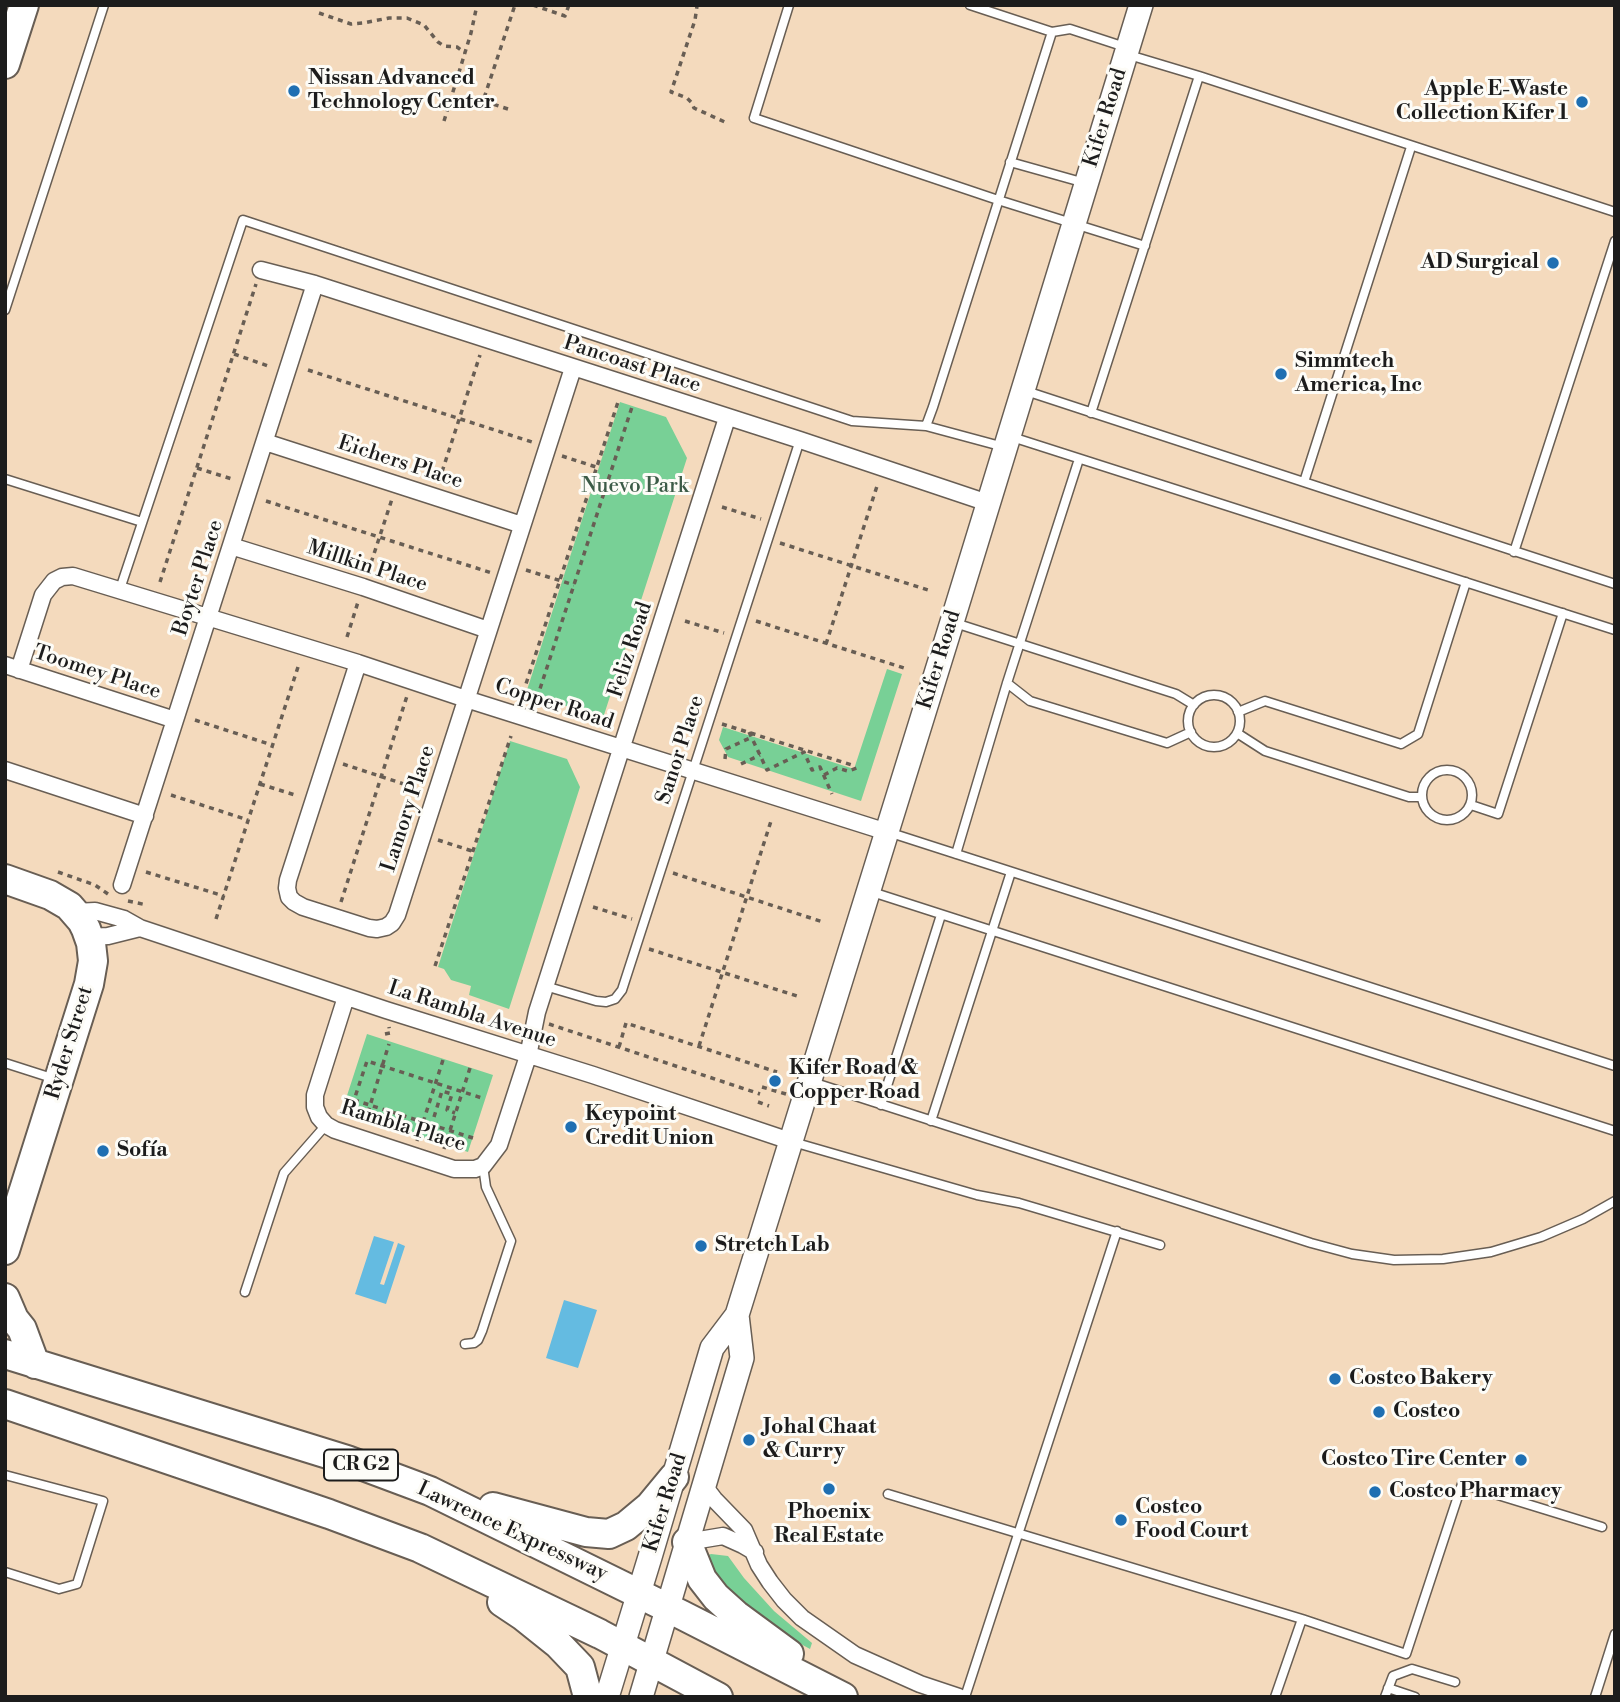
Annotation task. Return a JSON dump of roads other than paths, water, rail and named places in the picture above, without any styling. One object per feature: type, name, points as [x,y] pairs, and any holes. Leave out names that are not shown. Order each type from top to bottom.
[{"type":"highway","points":[[5,64],[24,5]]},
{"type":"highway","name":"Ryder Street","points":[[5,879],[50,895],[69,906],[82,921],[93,953],[92,972],[5,1250]]},
{"type":"highway","points":[[5,1297],[14,1319],[22,1329],[35,1364]]},
{"type":"highway","name":"Lawrence Expressway","points":[[5,1354],[347,1460],[430,1491],[842,1697]]},
{"type":"highway","name":"CR G2","points":[[5,1404],[19,1416],[330,1514],[421,1548],[623,1645],[718,1697]]},
{"type":"highway","points":[[430,1491],[586,1532],[609,1534],[626,1526],[650,1506],[674,1477]]},
{"type":"highway","points":[[687,1542],[702,1579],[716,1597],[736,1615],[848,1697]]},
{"type":"highway","points":[[421,1548],[523,1616],[558,1644],[580,1667],[588,1697]]},
{"type":"main road","name":"Kifer Road","points":[[607,1697],[712,1348],[737,1315],[1141,5]]},
{"type":"main road","name":"Kifer Road","points":[[641,1697],[742,1358],[737,1315]]},
{"type":"street","name":"Pancoast Place","points":[[261,270],[315,284],[988,503]]},
{"type":"street","name":"Boyter Place","points":[[121,895],[315,284]]},
{"type":"street","name":"Lamory Place","points":[[358,663],[288,880],[289,897],[303,907],[377,929],[392,923],[397,915],[573,368]]},
{"type":"street","name":"Feliz Road","points":[[528,1056],[545,986],[727,418]]},
{"type":"street","name":"Eichers Place","points":[[264,442],[522,525]]},
{"type":"street","name":"Millkin Place","points":[[231,546],[488,630]]},
{"type":"street","name":"Copper Road","points":[[12,668],[43,594],[54,580],[73,576],[358,663],[887,832]]},
{"type":"street","name":"Toomey Place","points":[[12,668],[176,720]]},
{"type":"street","points":[[5,770],[145,816]]},
{"type":"street","name":"La Rambla Avenue","points":[[75,912],[95,911],[124,919],[140,928],[346,997],[593,1075],[790,1142]]},
{"type":"street","points":[[89,937],[108,936],[140,928]]},
{"type":"street","name":"Rambla Place","points":[[346,997],[315,1095],[315,1107],[319,1117],[335,1130],[454,1169],[475,1169],[483,1166],[499,1145],[528,1056]]},
{"type":"street","points":[[704,1486],[744,1530],[770,1582],[802,1618],[856,1656],[920,1685],[959,1697]]},
{"type":"street","points":[[687,1542],[723,1536],[755,1552]]},
{"type":"lane","points":[[5,310],[104,5]]},
{"type":"lane","points":[[789,5],[754,118],[1145,246]]},
{"type":"lane","points":[[970,5],[1052,32],[1070,29],[1199,76],[1615,212]]},
{"type":"lane","points":[[926,426],[1052,32]]},
{"type":"lane","points":[[1091,413],[1199,76]]},
{"type":"lane","points":[[1304,482],[1411,147]]},
{"type":"lane","points":[[1010,162],[1086,184]]},
{"type":"lane","points":[[120,589],[243,220],[852,421],[926,426],[1079,459],[1615,629]]},
{"type":"lane","points":[[1514,552],[1615,241]]},
{"type":"lane","points":[[1023,390],[1615,584]]},
{"type":"lane","name":"Sanor Place","points":[[545,986],[606,1002],[615,999],[626,980],[800,440]]},
{"type":"lane","points":[[956,854],[1007,683],[1079,459]]},
{"type":"lane","points":[[5,479],[142,522]]},
{"type":"lane","points":[[1238,712],[1265,701],[1401,744],[1418,734],[1466,582]]},
{"type":"lane","points":[[1471,805],[1498,814],[1563,613]]},
{"type":"lane","points":[[952,622],[1176,694],[1194,705]]},
{"type":"lane","points":[[1007,683],[1030,701],[1167,743],[1191,732]]},
{"type":"lane","points":[[1214,695],[1222,696],[1235,705],[1238,712],[1240,726],[1232,740],[1226,744],[1218,747],[1202,744],[1191,732],[1188,718],[1199,700],[1214,695]]},
{"type":"lane","points":[[1237,733],[1265,751],[1409,797],[1422,797]]},
{"type":"lane","points":[[1450,770],[1458,772],[1469,782],[1473,798],[1471,805],[1460,818],[1443,821],[1428,813],[1422,797],[1423,788],[1433,774],[1450,770]]},
{"type":"lane","points":[[887,832],[1615,1066]]},
{"type":"lane","points":[[930,1121],[1011,872]]},
{"type":"lane","points":[[869,892],[1615,1131]]},
{"type":"lane","points":[[881,1105],[941,915]]},
{"type":"lane","points":[[5,1063],[58,1080]]},
{"type":"lane","points":[[809,1081],[1311,1243],[1394,1261],[1443,1259],[1490,1252],[1541,1237],[1615,1202]]},
{"type":"lane","points":[[245,1292],[284,1173],[326,1125]]},
{"type":"lane","points":[[790,1142],[977,1195],[1019,1203],[1160,1245]]},
{"type":"lane","points":[[465,1344],[478,1340],[511,1241],[486,1187],[483,1166]]},
{"type":"lane","points":[[965,1697],[1117,1231]]},
{"type":"lane","points":[[5,1475],[103,1501],[78,1584],[59,1589],[5,1572]]},
{"type":"lane","points":[[888,1494],[1302,1619],[1406,1654],[1462,1484],[1602,1527]]},
{"type":"lane","points":[[1275,1697],[1302,1619]]},
{"type":"lane","points":[[1595,1697],[1615,1634]]},
{"type":"lane","points":[[1415,1697],[1387,1693],[1392,1676],[1412,1669],[1455,1682]]},
{"type":"water","points":[[374,1236],[394,1242],[380,1284],[384,1285],[398,1243],[405,1246],[386,1304],[355,1294]]},
{"type":"water","points":[[564,1300],[597,1310],[578,1368],[546,1358]]},
{"type":"place","name":"Nissan Advanced Technology Center","points":[[294,91]]},
{"type":"place","name":"Apple E-Waste Collection Kifer 1","points":[[1582,102]]},
{"type":"place","name":"AD Surgical","points":[[1553,263]]},
{"type":"place","name":"Simmtech America, Inc","points":[[1281,374]]},
{"type":"place","name":"Kifer Road & Copper Road","points":[[775,1081]]},
{"type":"place","name":"Keypoint Credit Union","points":[[571,1127]]},
{"type":"place","name":"Sofía","points":[[103,1151]]},
{"type":"place","name":"Stretch Lab","points":[[701,1246]]},
{"type":"place","name":"Costco Bakery","points":[[1335,1379]]},
{"type":"place","name":"Costco","points":[[1379,1412]]},
{"type":"place","name":"Johal Chaat & Curry","points":[[749,1440]]},
{"type":"place","name":"Costco Tire Center","points":[[1521,1460]]},
{"type":"place","name":"Phoenix Real Estate","points":[[829,1489]]},
{"type":"place","name":"Costco Pharmacy","points":[[1375,1492]]},
{"type":"place","name":"Costco Food Court","points":[[1121,1520]]},
{"type":"park label","name":"Nuevo Park","points":[[635,487]]}]
